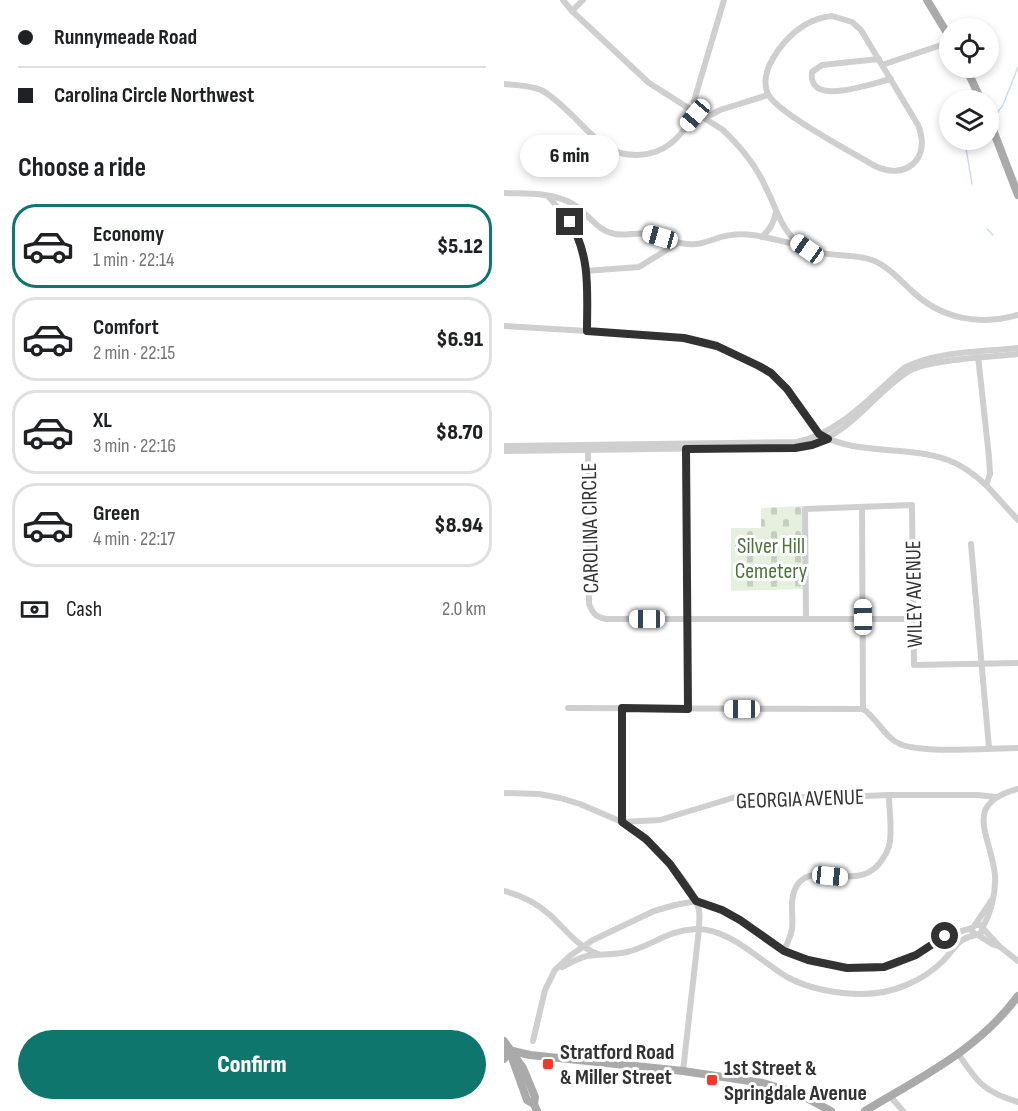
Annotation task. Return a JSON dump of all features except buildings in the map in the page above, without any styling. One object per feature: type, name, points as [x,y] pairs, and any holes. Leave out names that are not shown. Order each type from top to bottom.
[{"type":"main road","points":[[927,0],[939,21]]},
{"type":"main road","points":[[999,146],[1018,195]]},
{"type":"main road","points":[[865,1111],[958,1055],[1003,1017],[1018,996]]},
{"type":"main road","points":[[504,1041],[504,1059]]},
{"type":"main road","points":[[505,1050],[582,1062],[683,1071],[763,1083],[798,1093],[831,1111]]},
{"type":"main road","points":[[505,1050],[523,1068],[535,1097],[535,1107]]},
{"type":"street","points":[[563,0],[635,71],[723,130],[745,153],[759,173],[787,231],[807,249],[818,254],[855,256],[875,261],[886,267],[924,302],[952,316],[984,321],[1018,315]]},
{"type":"street","points":[[572,11],[583,0]]},
{"type":"street","points":[[698,112],[694,102],[724,0]]},
{"type":"street","points":[[839,17],[852,22],[867,38],[880,62],[918,125],[922,138],[922,149],[916,160],[896,172],[885,171],[873,165],[781,108],[768,95],[767,69],[780,48],[798,29],[820,18],[839,17]]},
{"type":"street","points":[[891,79],[840,91],[827,91],[820,90],[811,79],[813,72],[822,65],[880,62],[939,43]]},
{"type":"street","points":[[504,84],[533,87],[543,91],[554,98],[605,146],[631,154],[657,151],[669,144],[698,112]]},
{"type":"street","points":[[705,118],[720,110],[768,95]]},
{"type":"street","points":[[504,193],[547,195],[571,203],[599,227],[616,235],[648,234],[678,243],[698,244],[733,234],[790,243],[796,241]]},
{"type":"street","points":[[547,195],[576,232],[584,254],[587,331]]},
{"type":"street","points":[[762,237],[771,229],[777,210]]},
{"type":"street","points":[[586,271],[639,267],[678,243]]},
{"type":"street","points":[[504,326],[684,338],[717,346],[759,366],[779,380],[821,435],[828,439],[849,445],[948,460],[986,485],[1017,517]]},
{"type":"street","points":[[504,446],[795,448],[812,445],[828,439],[909,371],[930,364],[1018,348]]},
{"type":"street","points":[[686,447],[797,442],[835,428],[904,368],[915,363],[927,359],[1018,354]]},
{"type":"street","points":[[978,356],[989,457],[990,474],[986,485]]},
{"type":"street","points":[[504,451],[588,447]]},
{"type":"street","name":"CAROLINA CIRCLE","points":[[588,447],[589,604],[592,612],[598,618],[688,620],[863,617],[913,619]]},
{"type":"street","points":[[686,447],[688,709]]},
{"type":"street","name":"WILEY AVENUE","points":[[862,507],[912,505],[914,665],[1018,663]]},
{"type":"street","points":[[806,618],[805,508],[862,507],[863,709]]},
{"type":"street","points":[[971,543],[989,748]]},
{"type":"street","points":[[568,708],[863,709],[871,714],[890,737],[900,744],[930,748],[1018,748]]},
{"type":"street","points":[[622,708],[622,822],[646,839],[670,864],[696,901],[700,915],[683,1071]]},
{"type":"street","points":[[555,970],[586,956],[626,953],[678,930],[699,929],[728,938],[790,978],[819,989],[849,994],[874,993],[902,987],[928,973],[959,941],[977,930],[992,906],[995,875],[983,820],[986,808],[996,797],[1018,789]]},
{"type":"street","name":"GEORGIA AVENUE","points":[[504,792],[560,798],[622,822],[660,820],[739,796],[760,794],[817,798],[889,795],[996,797]]},
{"type":"street","points":[[784,951],[792,928],[793,894],[798,883],[805,877],[815,875],[855,877],[874,869],[882,860],[890,841],[889,795]]},
{"type":"street","points":[[504,891],[540,907],[582,946],[602,955]]},
{"type":"street","points":[[533,1041],[540,1002],[555,970],[582,946],[654,911],[696,901],[722,910],[740,920],[784,951],[835,967],[874,969],[903,961],[945,936],[977,930],[1018,961]]},
{"type":"street","points":[[945,936],[951,938],[953,948]]},
{"type":"street","points":[[958,1055],[981,1085],[1000,1096],[1018,1102]]},
{"type":"street","points":[[890,1096],[903,1111]]},
{"type":"green space","name":"Silver Hill Cemetery","points":[[803,506],[804,589],[731,591],[731,528],[761,528],[761,508]]},
{"type":"waterway","points":[[999,110],[1018,67]]},
{"type":"waterway","points":[[966,150],[972,184]]},
{"type":"waterway","points":[[987,229],[993,235]]},
{"type":"place","name":"Stratford Road & Miller Street","points":[[548,1064]]},
{"type":"place","name":"1st Street & Springdale Avenue","points":[[712,1080]]},
{"type":"route","points":[[570,222],[581,243],[586,263],[587,331],[670,336],[693,339],[717,346],[771,373],[787,389],[819,434],[828,439],[795,448],[686,449],[688,709],[622,708],[622,822],[646,839],[670,864],[696,901],[722,910],[784,951],[808,960],[835,967],[874,969],[894,965],[916,955],[945,936]]}]
